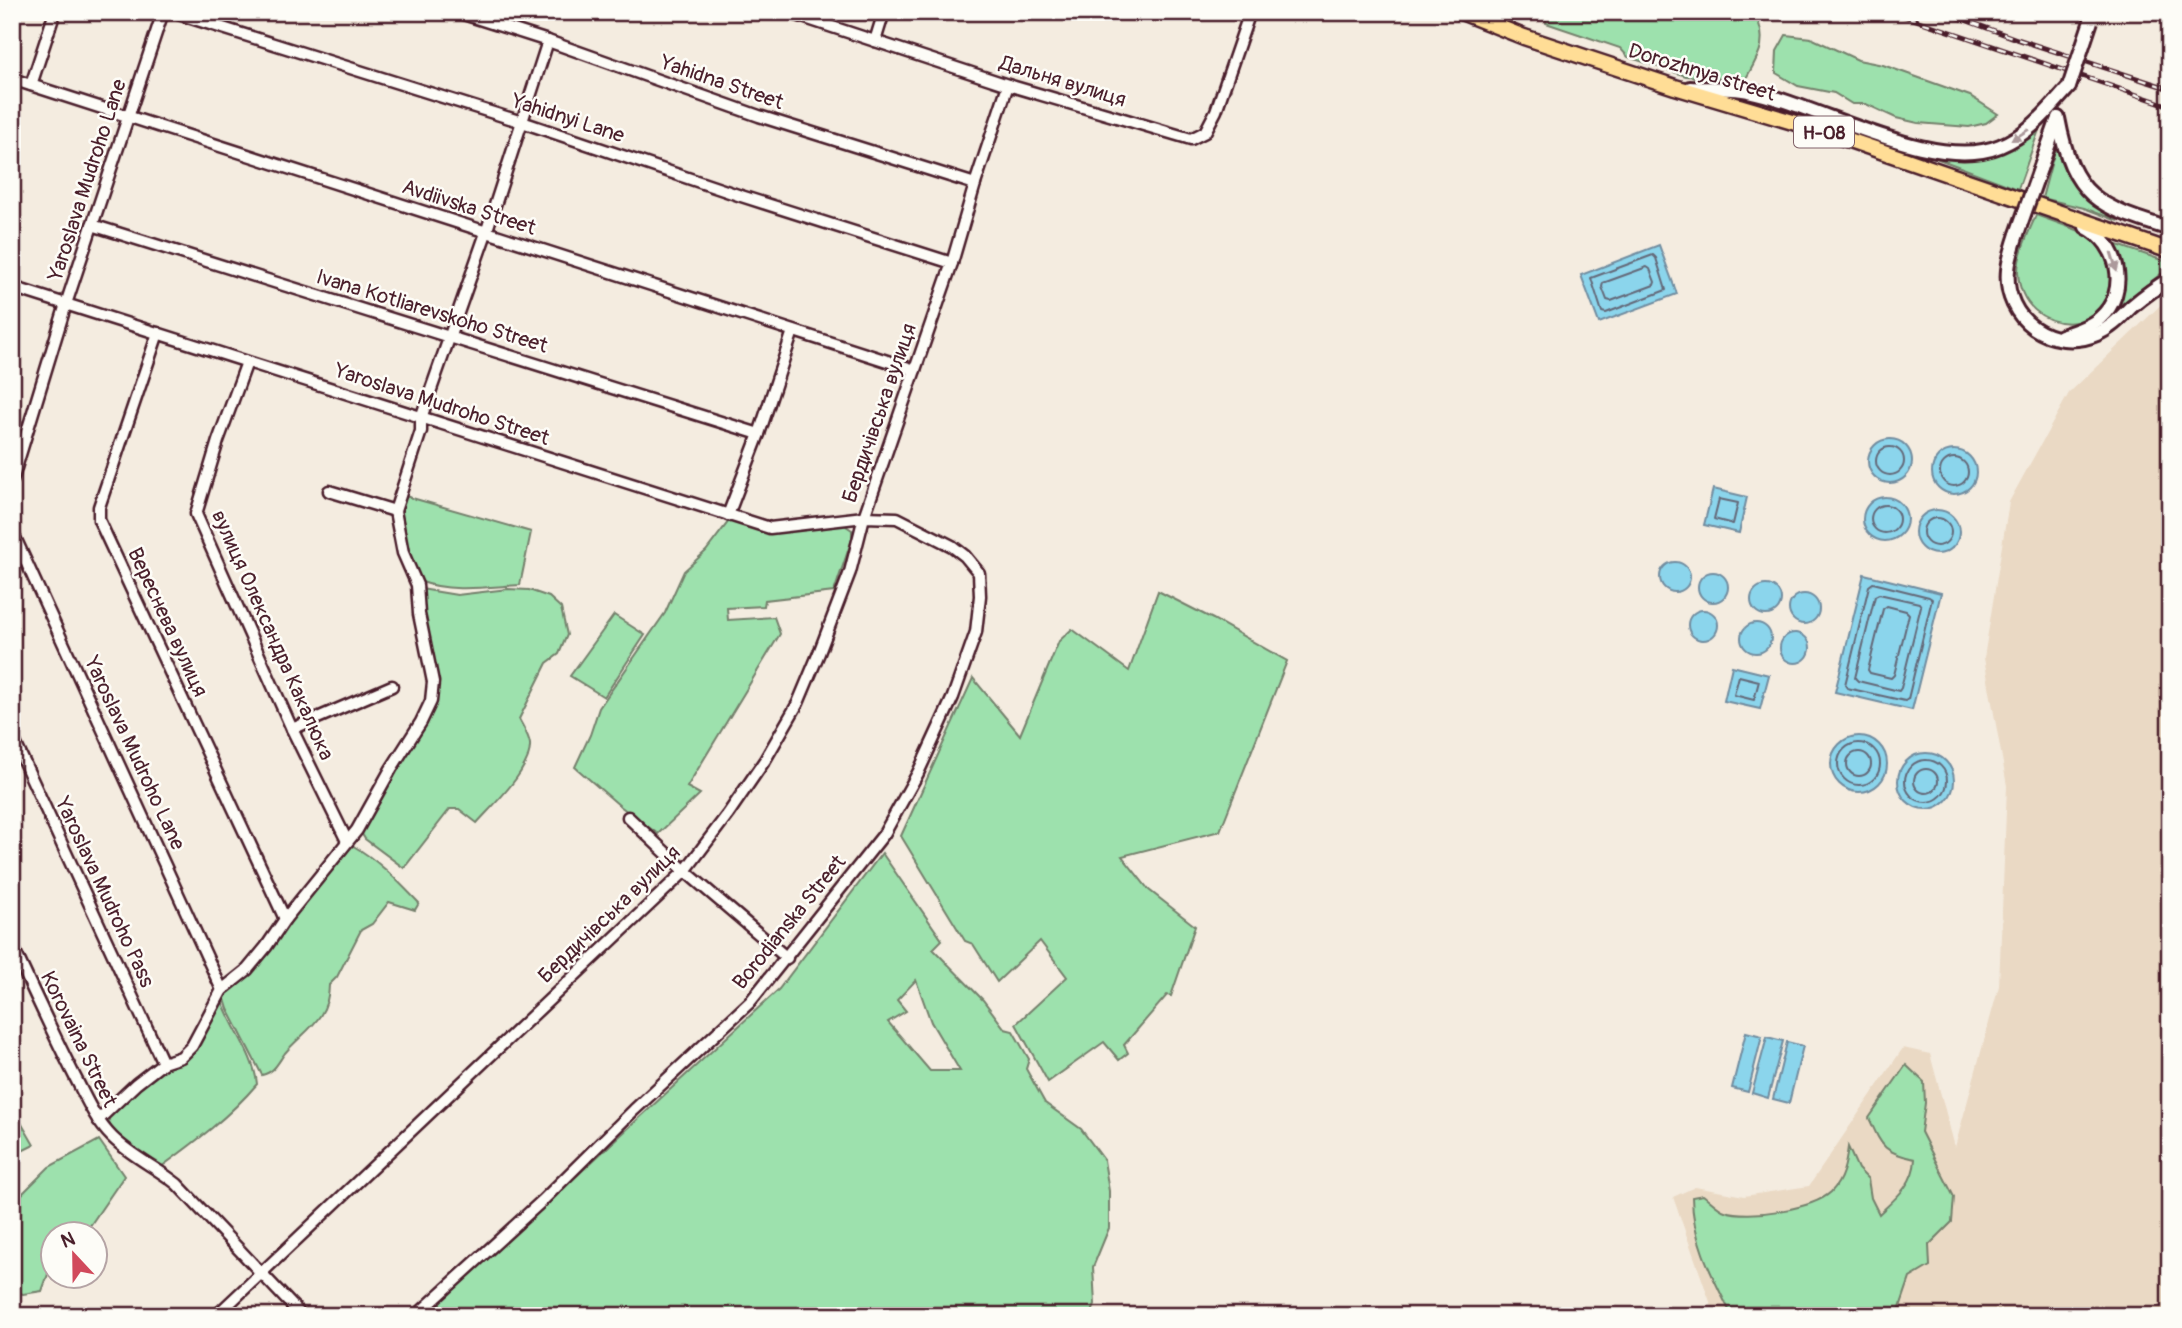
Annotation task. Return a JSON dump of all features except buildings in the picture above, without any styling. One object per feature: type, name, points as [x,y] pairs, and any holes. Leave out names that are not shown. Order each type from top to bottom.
[{"type":"main road","name":"Dorozhnya street","points":[[1461,12],[1524,37],[1675,87],[1823,131],[1972,181],[2067,218],[2170,251]]},
{"type":"main road","points":[[2091,17],[2017,234],[2008,272],[2010,294],[2015,309],[2031,327],[2054,338],[2077,340],[2098,334],[2170,279]]},
{"type":"main road","points":[[1675,87],[1748,90],[1898,140],[1937,150],[1969,153],[2000,146],[2020,136],[2031,128],[2069,87]]},
{"type":"main road","points":[[2057,118],[2063,148],[2072,170],[2085,190],[2120,213],[2170,229]]},
{"type":"main road","points":[[2054,338],[2082,329],[2100,318],[2113,303],[2119,285],[2117,268],[2099,233],[2067,218]]},
{"type":"street","points":[[31,85],[55,12]]},
{"type":"street","name":"Yaroslava Mudroho Lane","points":[[12,481],[66,304],[163,12]]},
{"type":"street","name":"Yahidnyi Lane","points":[[172,12],[522,122],[737,195],[951,263]]},
{"type":"street","name":"Yahidna Street","points":[[457,12],[548,41],[759,116],[975,184]]},
{"type":"street","name":"Дальня вулиця","points":[[787,12],[1008,85],[1191,139],[1205,132],[1216,111],[1250,12]]},
{"type":"street","points":[[875,41],[884,12]]},
{"type":"street","points":[[98,1121],[136,1084],[163,1063],[181,1057],[192,1045],[222,990],[254,962],[285,919],[358,830],[431,701],[433,682],[419,614],[417,585],[403,553],[395,511],[421,431],[421,418],[486,233],[548,41]]},
{"type":"street","name":"Avdiivska Street","points":[[12,79],[915,370]]},
{"type":"street","name":"Бердичівська вулиця","points":[[216,1316],[314,1220],[685,871],[729,814],[765,760],[797,703],[850,572],[864,517],[951,263],[1008,85]]},
{"type":"street","name":"Ivana Kotliarevskoho Street","points":[[92,225],[759,434]]},
{"type":"street","name":"Yaroslava Mudroho Street","points":[[12,287],[770,527],[864,517]]},
{"type":"street","points":[[728,515],[759,434],[793,331]]},
{"type":"street","name":"Вереснева вулиця","points":[[158,333],[99,507],[99,520],[285,919]]},
{"type":"street","name":"вулиця Олександра Какалюка","points":[[247,362],[196,514],[292,729],[347,841]]},
{"type":"street","points":[[329,491],[395,511]]},
{"type":"street","name":"Borodianska Street","points":[[416,1316],[542,1202],[634,1110],[750,1002],[884,834],[918,773],[953,697],[976,632],[981,582],[975,565],[952,546],[897,518],[864,517]]},
{"type":"street","name":"Yaroslava Mudroho Lane","points":[[12,531],[222,990]]},
{"type":"street","points":[[292,729],[392,686]]},
{"type":"street","name":"Yaroslava Mudroho Pass","points":[[12,736],[163,1063]]},
{"type":"street","points":[[628,817],[685,871],[787,958]]},
{"type":"street","name":"Korovaina Street","points":[[12,945],[98,1121],[127,1152],[161,1171],[177,1184],[302,1316]]},
{"type":"shaded area","points":[[2170,296],[2170,1316],[1715,1316],[1673,1197],[1695,1187],[1744,1196],[1809,1186],[1903,1048],[1930,1054],[1955,1147],[1999,986],[2007,786],[1984,658],[2009,502],[2069,393]]},
{"type":"green space","points":[[1546,12],[1755,14],[1762,41],[1758,56],[1745,80],[1686,76],[1628,57],[1620,48],[1546,23]]},
{"type":"green space","points":[[1786,35],[1811,38],[1858,60],[1883,65],[1970,96],[1998,114],[1986,123],[1969,127],[1918,123],[1896,118],[1866,104],[1852,104],[1834,93],[1798,86],[1776,73],[1777,51]]},
{"type":"green space","points":[[1747,94],[1952,158],[1989,154],[2040,127],[2018,189],[1936,158]]},
{"type":"green space","points":[[2056,146],[2065,170],[2078,190],[2096,207],[2118,221],[2084,208],[2042,198]]},
{"type":"green space","points":[[2036,215],[2099,238],[2108,255],[2114,273],[2111,295],[2101,310],[2086,320],[2069,323],[2051,320],[2035,310],[2023,294],[2018,265]]},
{"type":"green space","points":[[2112,243],[2170,263],[2170,267],[2114,310],[2121,291],[2122,276]]},
{"type":"green space","points":[[405,496],[531,532],[520,585],[456,588],[419,581],[406,554],[398,514]]},
{"type":"green space","points":[[729,521],[770,531],[843,524],[852,530],[852,539],[834,592],[765,600],[764,606],[727,608],[728,620],[774,617],[780,634],[687,787],[700,794],[658,834],[575,767],[599,708],[665,613],[684,571],[706,551]]},
{"type":"green space","points":[[421,589],[457,595],[508,589],[529,590],[549,597],[561,608],[567,635],[559,654],[547,663],[519,719],[530,744],[529,754],[518,775],[477,823],[459,809],[450,809],[404,868],[365,839],[360,831],[431,709]]},
{"type":"green space","points":[[1158,591],[1287,661],[1220,831],[1122,856],[1149,890],[1195,926],[1171,996],[1167,995],[1124,1045],[1128,1053],[1119,1060],[1104,1042],[1048,1082],[1016,1024],[1067,977],[1040,941],[997,982],[973,944],[965,941],[901,836],[973,678],[1020,735],[1059,641],[1072,629],[1129,671]]},
{"type":"green space","points":[[614,615],[645,635],[604,697],[570,676]]},
{"type":"green space","points":[[350,844],[378,863],[419,903],[415,910],[389,902],[372,924],[361,930],[337,977],[329,985],[325,1007],[320,1015],[273,1069],[262,1075],[224,996]]},
{"type":"green space","points":[[882,853],[942,940],[933,949],[983,1000],[1005,1029],[1013,1031],[1029,1059],[1026,1069],[1045,1103],[1081,1129],[1104,1160],[1109,1191],[1109,1228],[1093,1267],[1095,1304],[1091,1316],[425,1316],[779,989]],"holes":[[[916,980],[931,1022],[960,1071],[930,1071],[888,1022],[906,1011],[897,1000]]]},
{"type":"green space","points":[[221,997],[247,1051],[257,1084],[223,1118],[161,1167],[137,1154],[120,1140],[110,1125],[109,1118],[155,1074],[183,1058]]},
{"type":"green space","points":[[1906,1065],[1924,1082],[1925,1103],[1921,1132],[1954,1197],[1952,1222],[1929,1245],[1930,1266],[1910,1278],[1897,1316],[1732,1316],[1700,1244],[1692,1197],[1703,1195],[1722,1210],[1735,1213],[1764,1213],[1796,1208],[1831,1192],[1843,1171],[1848,1147],[1858,1169],[1868,1179],[1871,1198],[1879,1214],[1908,1183],[1915,1159],[1896,1154],[1885,1147],[1869,1118]]},
{"type":"green space","points":[[12,1107],[34,1145],[12,1156]]},
{"type":"green space","points":[[99,1140],[124,1176],[94,1220],[38,1220],[38,1290],[42,1290],[23,1294],[12,1291],[12,1204],[49,1167]]},
{"type":"water","points":[[1659,245],[1677,294],[1599,323],[1581,275]]},
{"type":"water","points":[[1890,439],[1905,446],[1912,461],[1905,476],[1890,483],[1875,476],[1868,461],[1875,446]]},
{"type":"water","points":[[1954,450],[1969,457],[1976,472],[1969,487],[1954,494],[1939,487],[1932,472],[1939,457]]},
{"type":"water","points":[[1713,489],[1747,497],[1739,533],[1704,525]]},
{"type":"water","points":[[1885,497],[1900,504],[1907,519],[1900,534],[1885,541],[1870,534],[1863,519],[1870,504]]},
{"type":"water","points":[[1937,510],[1952,517],[1959,532],[1952,547],[1937,554],[1922,547],[1915,532],[1922,517]]},
{"type":"water","points":[[1675,562],[1686,566],[1690,577],[1686,588],[1675,592],[1664,588],[1660,577],[1664,566]]},
{"type":"water","points":[[1713,572],[1719,573],[1727,581],[1727,593],[1719,601],[1713,602],[1707,601],[1699,593],[1698,587],[1699,581],[1707,573]]},
{"type":"water","points":[[1864,574],[1941,593],[1912,710],[1835,692]]},
{"type":"water","points":[[1766,585],[1777,589],[1781,600],[1777,611],[1766,615],[1755,611],[1751,600],[1755,589]]},
{"type":"water","points":[[1804,594],[1815,598],[1819,609],[1815,620],[1804,624],[1793,620],[1789,609],[1793,598]]},
{"type":"water","points":[[1703,610],[1714,614],[1718,625],[1714,636],[1703,640],[1692,636],[1688,625],[1692,614]]},
{"type":"water","points":[[1756,623],[1762,624],[1770,632],[1770,644],[1762,652],[1756,653],[1750,652],[1742,644],[1741,638],[1742,632],[1750,624]]},
{"type":"water","points":[[1795,633],[1806,637],[1810,648],[1806,659],[1795,663],[1784,659],[1780,648],[1784,637]]},
{"type":"water","points":[[1732,666],[1769,675],[1760,709],[1724,701]]},
{"type":"water","points":[[1854,736],[1864,736],[1879,744],[1885,753],[1885,775],[1879,784],[1864,792],[1854,792],[1836,780],[1831,769],[1831,759],[1843,741]]},
{"type":"water","points":[[1921,753],[1931,753],[1946,761],[1952,770],[1952,792],[1946,801],[1931,809],[1921,809],[1903,797],[1898,786],[1898,776],[1910,758]]},
{"type":"water","points":[[1746,1032],[1762,1036],[1748,1092],[1732,1088]]},
{"type":"water","points":[[1767,1037],[1783,1041],[1768,1098],[1752,1093]]},
{"type":"water","points":[[1787,1042],[1803,1046],[1789,1103],[1773,1099]]},
{"type":"railway","points":[[1892,12],[2170,106]]},
{"type":"railway","points":[[1943,12],[2170,89]]}]
